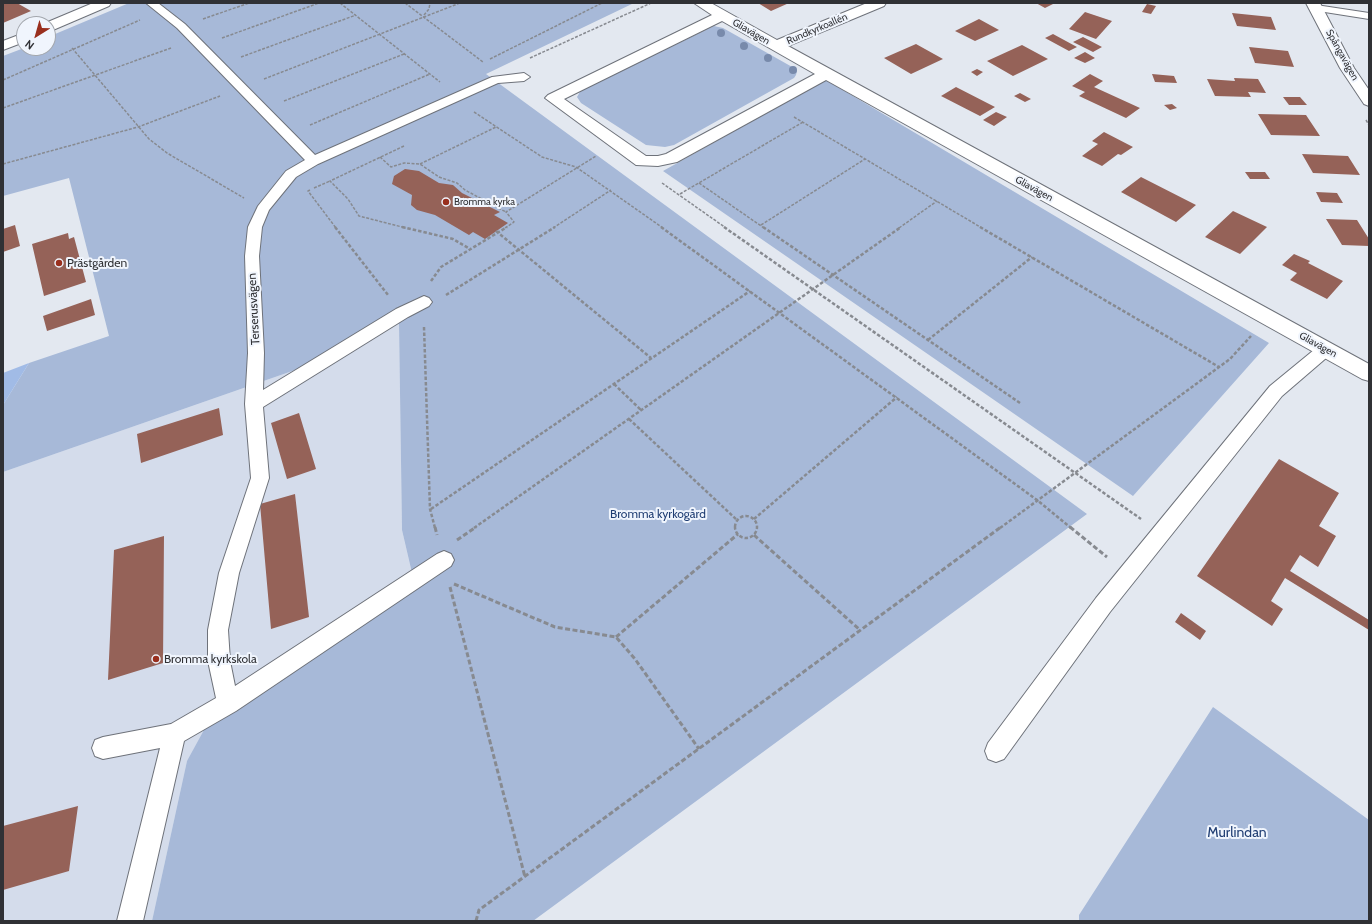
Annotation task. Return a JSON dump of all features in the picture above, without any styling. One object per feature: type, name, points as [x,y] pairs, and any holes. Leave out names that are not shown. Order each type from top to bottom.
[{"type":"street","points":[[56,24],[104,3]]},
{"type":"street","name":"Gliavägen","points":[[701,3],[826,74],[1369,373]]},
{"type":"street","name":"Rundkyrkoallén","points":[[776,46],[879,3]]},
{"type":"street","name":"Spångavägen","points":[[1315,6],[1347,68],[1369,101]]},
{"type":"street","points":[[722,15],[553,98],[642,161],[658,161],[671,158],[826,74]]},
{"type":"street","points":[[3,46],[16,40]]},
{"type":"lane","points":[[151,3],[181,26],[198,42],[313,161]]},
{"type":"lane","name":"Spångavägen","points":[[1315,6],[1369,16]]},
{"type":"lane","name":"Terserusvägen","points":[[228,703],[219,661],[218,630],[229,573],[248,509],[260,478],[254,404],[256,353],[252,256],[255,227],[263,209],[276,190],[291,174],[313,161],[496,80],[524,77]]},
{"type":"lane","points":[[254,404],[402,313],[424,302]]},
{"type":"lane","points":[[996,751],[1103,605],[1276,391],[1326,349]]},
{"type":"lane","points":[[103,748],[174,734],[228,703],[444,560]]},
{"type":"lane","points":[[130,921],[174,734]]},
{"type":"path","points":[[181,26],[249,3]]},
{"type":"path","points":[[3,108],[95,75],[319,3]]},
{"type":"path","points":[[340,3],[430,74],[475,113],[542,157],[576,167],[611,190],[1038,500],[1128,574]]},
{"type":"path","points":[[405,3],[483,62]]},
{"type":"path","points":[[424,16],[429,9],[430,3]]},
{"type":"path","points":[[458,97],[483,62],[602,3]]},
{"type":"path","points":[[527,59],[651,3]]},
{"type":"path","points":[[3,80],[72,48],[161,11]]},
{"type":"path","points":[[220,65],[356,15]]},
{"type":"path","points":[[72,48],[149,139],[167,153],[263,209]]},
{"type":"path","points":[[264,110],[404,54]]},
{"type":"path","points":[[287,134],[430,74]]},
{"type":"path","points":[[468,116],[475,113]]},
{"type":"path","points":[[792,116],[1220,367]]},
{"type":"path","points":[[680,194],[803,122]]},
{"type":"path","points":[[380,157],[391,167],[404,164],[420,164],[496,127]]},
{"type":"path","points":[[402,313],[308,191],[407,145]]},
{"type":"path","points":[[761,225],[865,159]]},
{"type":"path","points":[[506,212],[576,167],[588,161]]},
{"type":"path","points":[[420,164],[439,177],[457,182],[465,190],[506,212],[514,222],[440,267],[423,291],[430,509],[444,560]]},
{"type":"path","points":[[330,180],[348,199],[359,216],[453,239],[470,249]]},
{"type":"path","points":[[661,182],[1161,533]]},
{"type":"path","points":[[700,183],[1020,403]]},
{"type":"path","points":[[424,302],[440,298],[519,250],[611,190]]},
{"type":"path","points":[[444,560],[457,540],[937,201]]},
{"type":"path","points":[[497,232],[651,358]]},
{"type":"path","points":[[928,340],[1032,257]]},
{"type":"path","points":[[430,509],[750,291]]},
{"type":"path","points":[[476,921],[479,910],[1220,367],[1230,359],[1253,334]]},
{"type":"path","points":[[614,384],[641,410]]},
{"type":"path","points":[[754,519],[897,397]]},
{"type":"path","points":[[629,419],[737,520]]},
{"type":"path","points":[[745,516],[754,519],[757,522],[758,529],[754,535],[746,538],[738,534],[734,527],[737,520],[745,516]]},
{"type":"path","points":[[616,637],[738,534]]},
{"type":"path","points":[[754,535],[860,630]]},
{"type":"path","points":[[525,877],[449,583],[555,627],[594,632],[616,637],[635,659],[699,749]]},
{"type":"shaded area","name":"Bromma kyrkskola","points":[[390,313],[399,324],[402,530],[415,587],[187,761],[152,921],[3,921],[3,472],[298,369]]},
{"type":"shaded area","points":[[29,363],[3,405],[3,373]]},
{"type":"green space","name":"Bromma kyrkogård","points":[[129,3],[634,3],[486,74],[1087,514],[533,921],[152,921],[187,761],[204,730],[415,586],[402,530],[399,324],[390,313],[298,369],[3,472],[3,405],[29,363],[109,336],[69,178],[3,196],[3,56],[16,51],[16,56],[56,56],[56,34]]},
{"type":"green space","points":[[714,26],[723,28],[794,68],[797,71],[796,75],[794,78],[674,145],[665,147],[646,145],[581,103],[577,97],[581,90]]},
{"type":"green space","points":[[826,80],[1269,343],[1133,496],[663,171]]},
{"type":"green space","name":"Murlindan","points":[[1213,707],[1369,820],[1369,921],[1079,921],[1079,915]]},
{"type":"building","points":[[3,3],[17,3],[31,11],[16,16],[16,17],[3,23]]},
{"type":"building","points":[[758,3],[789,3],[771,11]]},
{"type":"building","points":[[1036,3],[1055,3],[1045,8]]},
{"type":"building","points":[[1147,4],[1156,6],[1151,14],[1142,12]]},
{"type":"building","points":[[1085,12],[1112,21],[1096,39],[1069,29]]},
{"type":"building","points":[[1232,13],[1271,17],[1276,30],[1237,26]]},
{"type":"building","points":[[979,19],[999,30],[975,41],[955,31]]},
{"type":"building","points":[[1053,34],[1077,47],[1069,51],[1045,38]]},
{"type":"building","points":[[1083,37],[1102,47],[1093,52],[1073,42]]},
{"type":"building","points":[[916,44],[943,59],[911,74],[884,58]]},
{"type":"building","points":[[1022,45],[1048,59],[1013,76],[987,61]]},
{"type":"building","points":[[1249,47],[1288,51],[1294,67],[1255,63]]},
{"type":"building","points":[[1085,52],[1095,58],[1085,63],[1074,58]]},
{"type":"building","points":[[977,69],[983,72],[977,76],[971,72]]},
{"type":"building","points":[[1090,74],[1103,81],[1094,87],[1140,108],[1126,118],[1079,96],[1085,92],[1072,86]]},
{"type":"building","points":[[1152,74],[1174,76],[1177,83],[1155,82]]},
{"type":"building","points":[[1234,78],[1258,79],[1266,93],[1248,92],[1251,97],[1215,96],[1207,79],[1235,81]]},
{"type":"building","points":[[956,87],[995,107],[980,116],[941,96]]},
{"type":"building","points":[[1020,93],[1031,99],[1025,102],[1014,96]]},
{"type":"building","points":[[1283,97],[1300,97],[1307,105],[1289,105]]},
{"type":"building","points":[[1172,104],[1177,108],[1170,110],[1164,105]]},
{"type":"building","points":[[996,112],[1007,117],[994,126],[983,120]]},
{"type":"building","points":[[1258,114],[1306,115],[1320,136],[1271,135]]},
{"type":"building","points":[[1104,132],[1133,147],[1121,155],[1118,154],[1102,166],[1082,156],[1098,144],[1092,141]]},
{"type":"building","points":[[1302,154],[1348,156],[1360,175],[1313,173]]},
{"type":"building","name":"Bromma kyrka","points":[[405,169],[419,171],[439,183],[453,185],[462,193],[500,212],[494,215],[508,223],[485,239],[473,232],[469,235],[435,215],[417,210],[411,205],[412,195],[392,184],[394,176]]},
{"type":"building","points":[[1245,172],[1265,172],[1270,179],[1250,179]]},
{"type":"building","points":[[1141,177],[1196,205],[1176,222],[1121,192]]},
{"type":"building","points":[[1316,192],[1337,193],[1343,203],[1321,202]]},
{"type":"building","points":[[1233,211],[1267,227],[1240,254],[1205,237]]},
{"type":"building","points":[[1326,219],[1357,220],[1369,239],[1369,246],[1342,245]]},
{"type":"building","points":[[15,225],[20,246],[3,252],[3,229]]},
{"type":"building","name":"Prästgården","points":[[68,233],[69,239],[74,237],[86,282],[44,296],[32,244]]},
{"type":"building","points":[[1294,254],[1310,261],[1308,263],[1343,281],[1327,299],[1290,280],[1297,273],[1282,265]]},
{"type":"building","points":[[91,299],[95,315],[47,331],[43,316]]},
{"type":"building","points":[[219,408],[223,435],[141,463],[137,434]]},
{"type":"building","points":[[299,413],[316,469],[287,479],[271,423]]},
{"type":"building","points":[[1279,459],[1339,493],[1319,526],[1336,536],[1318,567],[1300,555],[1290,571],[1369,620],[1369,630],[1285,578],[1271,601],[1283,609],[1272,626],[1197,576]]},
{"type":"building","points":[[295,494],[309,617],[271,629],[260,504]]},
{"type":"building","points":[[164,536],[163,663],[108,680],[114,550]]},
{"type":"building","points":[[1181,613],[1206,631],[1200,640],[1175,622]]},
{"type":"building","points":[[78,806],[69,871],[3,890],[3,826]]},
{"type":"place","name":"Bromma kyrka","points":[[446,202]]},
{"type":"place","name":"Prästgården","points":[[59,263]]},
{"type":"place","name":"Bromma kyrkskola","points":[[156,659]]}]
